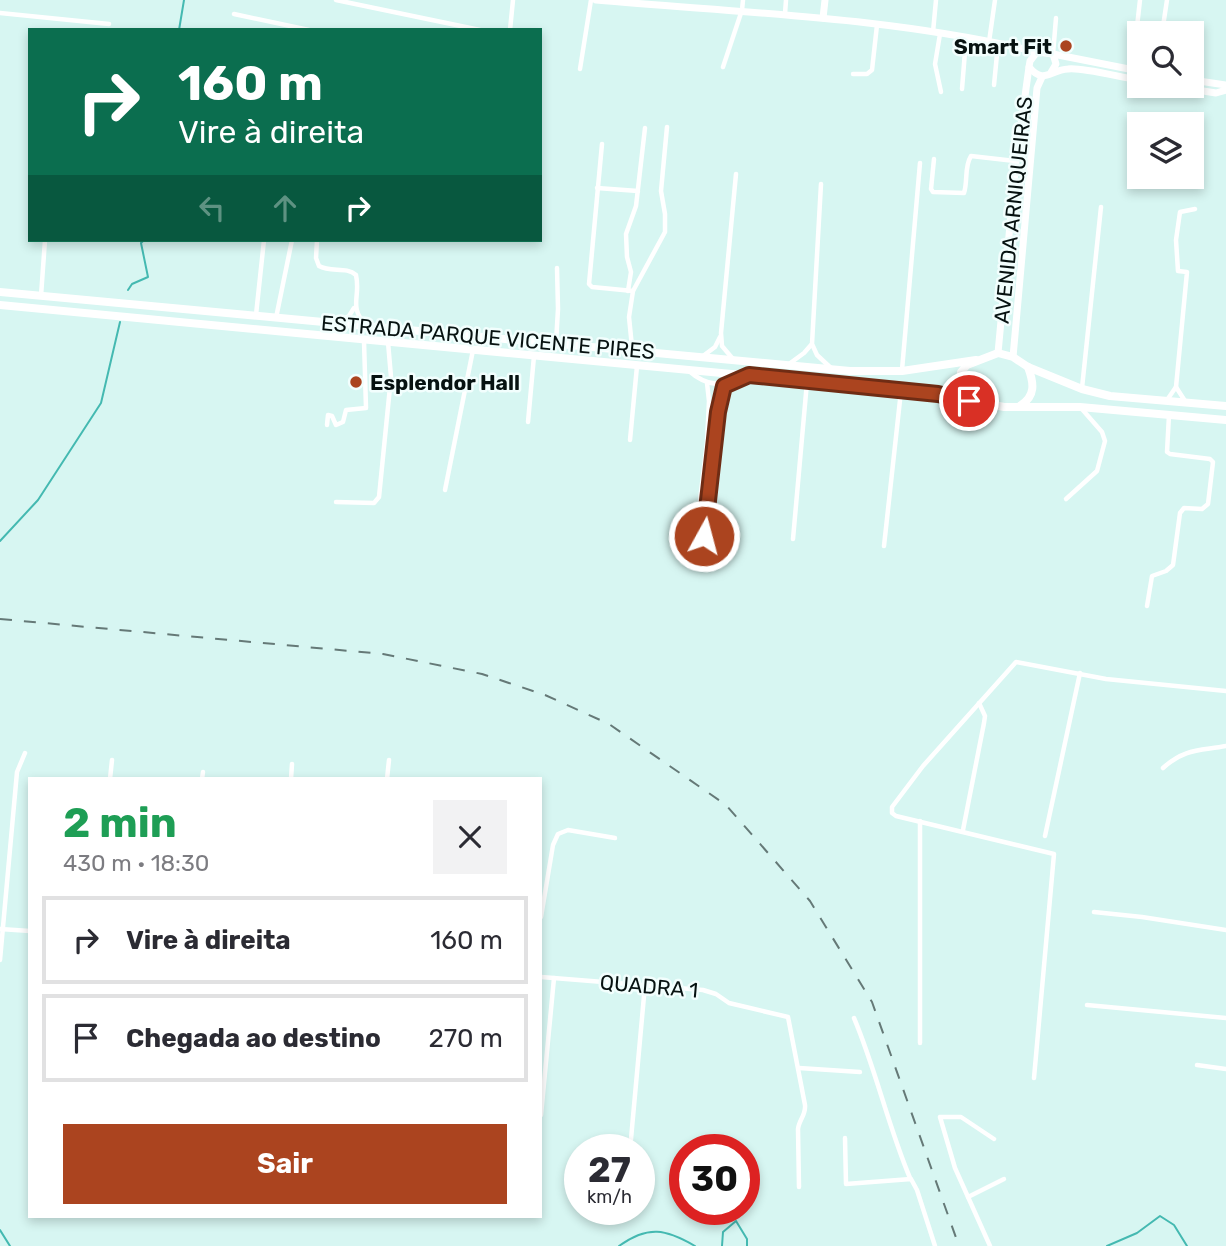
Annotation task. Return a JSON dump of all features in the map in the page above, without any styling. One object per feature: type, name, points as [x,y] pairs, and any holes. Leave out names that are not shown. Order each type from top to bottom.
[{"type":"main road","name":"ESTRADA PARQUE VICENTE PIRES","points":[[3,294],[869,372],[976,360]]},
{"type":"main road","name":"ESTRADA PARQUE VICENTE PIRES","points":[[0,305],[901,390],[969,401]]},
{"type":"main road","points":[[527,341],[534,355],[543,343]]},
{"type":"main road","points":[[1226,407],[1110,396],[1082,389],[1028,367],[1013,357],[998,353],[967,365],[959,380],[960,388],[969,401],[1017,407],[1080,407],[1226,421]]},
{"type":"main road","points":[[1017,407],[1031,395],[1033,382],[1028,367]]},
{"type":"street","points":[[336,0],[470,28]]},
{"type":"street","points":[[510,28],[513,0]]},
{"type":"street","points":[[580,69],[593,0],[671,3],[823,18],[937,33],[1053,54],[1127,73]]},
{"type":"street","points":[[723,67],[743,0]]},
{"type":"street","points":[[785,14],[786,0]]},
{"type":"street","points":[[823,18],[825,0]]},
{"type":"street","points":[[936,0],[935,64],[941,92]]},
{"type":"street","points":[[989,43],[995,0]]},
{"type":"street","points":[[1139,21],[1140,0]]},
{"type":"street","points":[[1164,21],[1167,0]]},
{"type":"street","points":[[0,13],[109,24]]},
{"type":"street","points":[[234,14],[300,28]]},
{"type":"street","points":[[1046,75],[1056,64],[1053,54],[1056,18]]},
{"type":"street","points":[[853,74],[867,74],[872,71],[877,25]]},
{"type":"street","points":[[962,89],[966,39]]},
{"type":"street","points":[[993,85],[998,44]]},
{"type":"street","points":[[1020,48],[1034,74],[1046,75],[1069,68],[1127,74]]},
{"type":"street","points":[[1029,64],[1037,52]]},
{"type":"street","name":"AVENIDA ARNIQUEIRAS","points":[[998,353],[1016,161],[1029,64]]},
{"type":"street","name":"AVENIDA ARNIQUEIRAS","points":[[1013,357],[1037,88],[1046,75]]},
{"type":"street","points":[[1204,83],[1225,87]]},
{"type":"street","points":[[1204,91],[1216,93],[1225,87]]},
{"type":"street","points":[[631,291],[665,232],[666,214],[661,191],[667,127]]},
{"type":"street","points":[[637,350],[632,346],[629,335],[631,272],[626,233],[634,215],[645,128]]},
{"type":"street","points":[[602,144],[589,284],[592,288],[631,291]]},
{"type":"street","points":[[934,159],[933,192],[959,195],[964,193],[971,156],[1016,161]]},
{"type":"street","points":[[902,370],[920,163]]},
{"type":"street","points":[[734,360],[722,345],[721,333],[736,174]]},
{"type":"street","points":[[821,184],[811,344],[813,350],[833,369]]},
{"type":"street","points":[[597,188],[638,191]]},
{"type":"street","points":[[1082,389],[1101,208]]},
{"type":"street","points":[[1166,401],[1176,387],[1187,272],[1178,271],[1176,240],[1180,212],[1195,209]]},
{"type":"street","points":[[41,296],[45,242]]},
{"type":"street","points":[[256,316],[264,242]]},
{"type":"street","points":[[276,319],[292,242]]},
{"type":"street","points":[[317,242],[316,258],[319,266],[349,270],[356,275],[355,307],[359,318],[367,327]]},
{"type":"street","points":[[556,344],[557,268]]},
{"type":"street","points":[[338,323],[349,316],[355,307]]},
{"type":"street","points":[[703,356],[715,347],[721,333]]},
{"type":"street","points":[[617,350],[625,344],[629,335]]},
{"type":"street","points":[[327,425],[328,415],[332,416],[336,425],[343,422],[346,410],[366,408],[364,341]]},
{"type":"street","points":[[336,502],[368,504],[374,503],[379,497],[391,377],[388,342]]},
{"type":"street","points":[[787,364],[804,353],[811,344]]},
{"type":"street","points":[[445,489],[473,350]]},
{"type":"street","points":[[528,422],[534,355]]},
{"type":"street","points":[[631,440],[637,366]]},
{"type":"street","points":[[689,370],[707,383],[724,386],[749,375]]},
{"type":"street","points":[[793,539],[807,381]]},
{"type":"street","points":[[707,383],[707,442],[694,550],[699,553],[702,551],[718,412],[724,386]]},
{"type":"street","points":[[1176,387],[1186,402]]},
{"type":"street","points":[[884,546],[901,390]]},
{"type":"street","points":[[1066,499],[1097,471],[1105,441],[1102,432],[1080,407]]},
{"type":"street","points":[[709,412],[718,412]]},
{"type":"street","points":[[1147,606],[1152,576],[1173,565],[1180,513],[1184,508],[1202,509],[1208,504],[1213,462],[1210,458],[1167,452],[1169,415]]},
{"type":"street","points":[[707,442],[714,443]]},
{"type":"street","points":[[702,488],[709,488]]},
{"type":"street","points":[[1034,1078],[1055,855],[896,816],[892,813],[892,807],[923,766],[1016,662],[1106,679],[1226,691]]},
{"type":"street","points":[[1045,836],[1080,673]]},
{"type":"street","points":[[963,831],[985,723],[984,712],[979,703]]},
{"type":"street","points":[[1163,768],[1186,752],[1226,746]]},
{"type":"street","points":[[0,960],[17,772],[25,753]]},
{"type":"street","points":[[110,777],[112,760]]},
{"type":"street","points":[[387,777],[388,760]]},
{"type":"street","points":[[291,777],[292,764]]},
{"type":"street","points":[[920,821],[920,1043]]},
{"type":"street","points":[[542,911],[553,845],[558,834],[568,830],[614,838]]},
{"type":"street","points":[[1094,912],[1226,930]]},
{"type":"street","points":[[2,930],[28,931]]},
{"type":"street","name":"QUADRA 1","points":[[542,976],[706,990],[729,1003],[786,1016],[790,1021],[805,1110],[798,1125],[799,1187]]},
{"type":"street","points":[[542,1104],[554,978]]},
{"type":"street","points":[[631,1134],[645,985]]},
{"type":"street","points":[[1087,1005],[1226,1018]]},
{"type":"street","points":[[854,1018],[935,1246]]},
{"type":"street","points":[[1197,1065],[1226,1069]]},
{"type":"street","points":[[799,1068],[860,1072]]},
{"type":"street","points":[[990,1246],[956,1168],[940,1117],[961,1117],[994,1139]]},
{"type":"street","points":[[845,1138],[846,1184],[911,1179]]},
{"type":"street","points":[[968,1197],[1004,1179]]},
{"type":"waterway","points":[[179,28],[184,0]]},
{"type":"waterway","points":[[128,290],[132,284],[148,277],[142,242]]},
{"type":"waterway","points":[[0,541],[38,500],[101,403],[120,322]]},
{"type":"waterway","points":[[1107,1246],[1137,1233],[1160,1216],[1174,1225],[1187,1246]]},
{"type":"waterway","points":[[722,1246],[723,1232],[736,1221],[747,1239],[747,1246]]},
{"type":"waterway","points":[[0,1230],[10,1246]]},
{"type":"waterway","points":[[619,1246],[648,1232],[666,1233],[695,1246]]},
{"type":"railway","points":[[0,619],[383,654],[482,674],[545,695],[609,724],[726,805],[810,901],[872,1002],[959,1246]]},
{"type":"place","name":"Smart Fit","points":[[1066,46]]},
{"type":"place","name":"Esplendor Hall","points":[[356,382]]},
{"type":"route","points":[[704,536],[718,412],[724,386],[749,375],[938,394],[969,401]]}]
